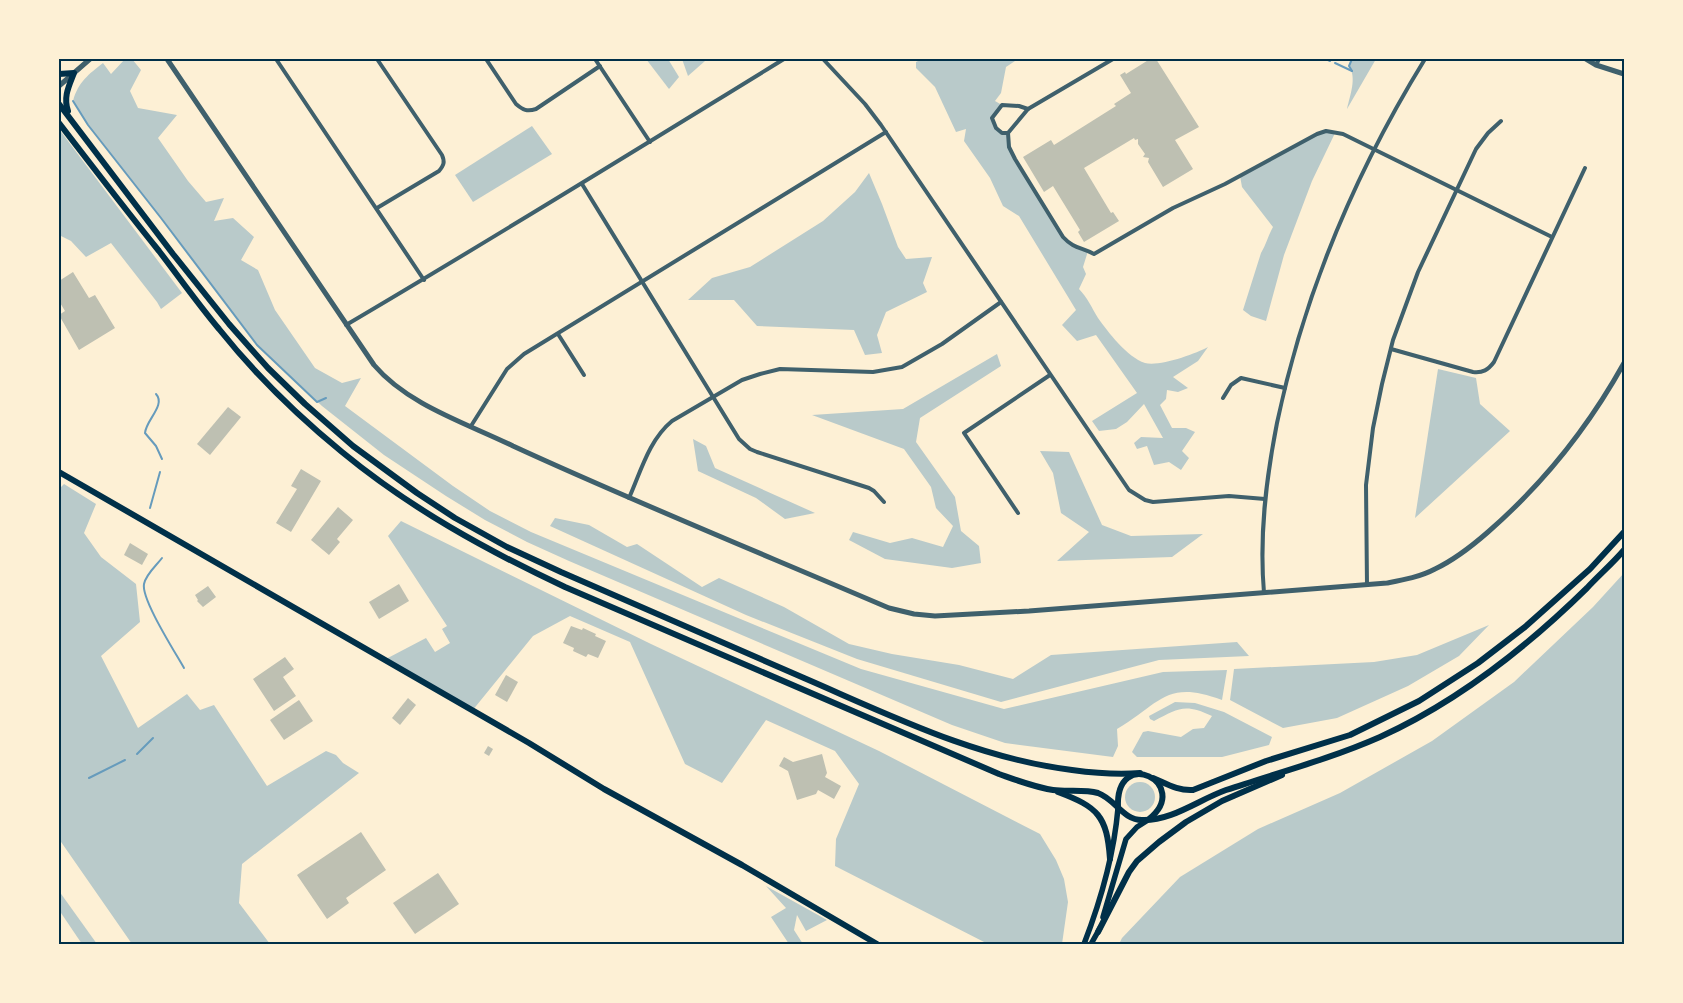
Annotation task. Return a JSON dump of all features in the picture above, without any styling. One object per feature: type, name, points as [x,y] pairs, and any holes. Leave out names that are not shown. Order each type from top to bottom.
[{"type":"main road","points":[[59,74],[74,73],[65,103],[70,117]]},
{"type":"main road","points":[[59,104],[173,254],[229,324],[268,368],[352,446],[416,493],[455,518],[507,547],[561,572],[893,716],[953,741],[1012,760],[1102,774],[1140,773],[1183,791],[1193,790],[1266,761],[1350,735],[1420,701],[1478,663],[1525,626],[1590,569],[1624,532]]},
{"type":"main road","points":[[60,126],[220,330],[261,377],[342,453],[406,501],[469,539],[565,587],[999,774],[1079,800],[1090,806],[1100,817],[1106,829],[1110,859]]},
{"type":"main road","points":[[59,472],[604,789],[742,865],[876,944]]},
{"type":"main road","points":[[1091,944],[1137,860],[1186,822],[1222,801],[1389,732],[1424,714],[1472,684],[1524,644],[1566,608],[1624,550]]},
{"type":"main road","points":[[1052,790],[1097,793],[1135,819],[1148,820],[1163,818],[1213,794],[1324,758]]},
{"type":"main road","points":[[1084,944],[1100,901],[1115,839],[1118,795],[1122,784],[1127,778],[1140,773]]},
{"type":"main road","points":[[1098,932],[1126,839],[1137,827],[1158,811],[1162,796],[1158,783],[1153,778]]},
{"type":"street","points":[[59,86],[90,59]]},
{"type":"street","points":[[167,59],[346,325],[374,365],[396,387],[422,403],[580,477],[889,608],[914,614],[935,616],[1029,611],[1368,585],[1410,579],[1435,569],[1455,558],[1499,522],[1544,476],[1580,433],[1624,363]]},
{"type":"street","points":[[276,59],[424,280]]},
{"type":"street","points":[[377,208],[439,171],[444,161],[442,155],[378,59]]},
{"type":"street","points":[[486,59],[516,104],[522,109],[529,111],[536,109],[600,66]]},
{"type":"street","points":[[595,59],[650,142]]},
{"type":"street","points":[[346,325],[424,280],[784,59]]},
{"type":"street","points":[[823,59],[865,104],[886,132],[1123,483],[1137,496],[1153,502],[1229,496],[1265,499]]},
{"type":"street","points":[[1113,59],[1028,109],[1008,133],[1009,147],[1015,159],[1063,237],[1076,248],[1094,254],[1173,208],[1225,184],[1317,134],[1326,131],[1336,131],[1552,237]]},
{"type":"street","points":[[1264,592],[1262,535],[1265,499],[1273,445],[1296,344],[1332,242],[1394,109],[1425,59]]},
{"type":"street","points":[[1586,59],[1596,65],[1624,74]]},
{"type":"street","points":[[1596,65],[1599,59]]},
{"type":"street","points":[[1008,133],[1002,133],[996,128],[992,118],[997,110],[1002,105],[1019,106],[1028,109]]},
{"type":"street","points":[[1368,585],[1366,486],[1374,428],[1391,349],[1402,313],[1418,272],[1476,149],[1501,120]]},
{"type":"street","points":[[471,426],[507,369],[524,354],[886,132]]},
{"type":"street","points":[[1391,349],[1472,372],[1481,373],[1489,368],[1494,362],[1585,168]]},
{"type":"street","points":[[582,184],[739,438],[750,449],[765,455],[869,488],[884,502]]},
{"type":"street","points":[[629,498],[658,434],[672,421],[742,380],[780,369],[873,372],[902,367],[942,344],[1001,302]]},
{"type":"street","points":[[558,334],[584,375]]},
{"type":"street","points":[[1018,513],[964,433],[1050,375]]},
{"type":"street","points":[[1224,398],[1231,385],[1241,378],[1285,388]]},
{"type":"shaded area","points":[[125,59],[132,59],[141,70],[130,91],[138,108],[177,115],[158,138],[188,181],[206,202],[224,198],[214,221],[233,218],[254,237],[241,260],[258,270],[275,310],[315,368],[342,383],[361,378],[345,406],[490,511],[531,532],[861,669],[1004,709],[1163,672],[1227,670],[1222,700],[1188,692],[1176,693],[1165,697],[1117,729],[1118,746],[1113,757],[1005,743],[952,725],[569,561],[485,520],[384,455],[322,406],[257,345],[88,125],[73,101],[81,84],[98,67],[103,63],[111,74]]},
{"type":"shaded area","points":[[646,59],[668,59],[679,77],[669,89]]},
{"type":"shaded area","points":[[682,59],[704,59],[705,61],[688,76]]},
{"type":"shaded area","points":[[922,59],[1018,59],[1006,67],[1001,93],[995,101],[1002,105],[992,118],[996,128],[1002,133],[1008,133],[1009,147],[1069,244],[1088,251],[1083,267],[1086,274],[1079,289],[1098,318],[1125,350],[1145,363],[1168,362],[1208,347],[1198,361],[1173,377],[1188,388],[1178,392],[1167,390],[1166,399],[1160,405],[1172,428],[1186,428],[1195,432],[1182,451],[1189,458],[1181,470],[1169,462],[1154,465],[1147,446],[1137,449],[1134,443],[1141,437],[1163,438],[1144,404],[1127,422],[1116,429],[1099,431],[1092,421],[1137,393],[1096,335],[1077,341],[1062,325],[1076,310],[1019,216],[1003,206],[990,178],[964,141],[966,129],[956,132],[935,87],[916,68],[916,62]]},
{"type":"shaded area","points":[[1352,59],[1376,59],[1347,109],[1352,87],[1352,76],[1349,66]]},
{"type":"shaded area","points":[[532,126],[552,154],[473,202],[455,175]]},
{"type":"shaded area","points":[[59,129],[182,293],[161,309],[111,243],[86,257],[71,241],[59,235]]},
{"type":"shaded area","points":[[1336,131],[1312,181],[1284,255],[1266,321],[1251,316],[1243,310],[1261,253],[1273,227],[1242,187],[1240,176],[1317,134]]},
{"type":"shaded area","points":[[869,173],[898,247],[906,259],[932,257],[923,283],[927,292],[886,312],[877,335],[882,353],[865,355],[854,330],[757,326],[734,300],[688,300],[712,278],[750,267],[823,221],[855,192]]},
{"type":"shaded area","points":[[997,354],[1001,366],[920,418],[916,442],[955,497],[961,531],[979,546],[981,563],[952,568],[885,559],[849,540],[853,532],[890,543],[912,538],[943,547],[953,526],[936,508],[931,487],[904,449],[812,415],[903,409]]},
{"type":"shaded area","points":[[1438,369],[1476,378],[1480,404],[1510,431],[1415,518]]},
{"type":"shaded area","points":[[693,439],[706,446],[715,468],[815,513],[785,519],[756,498],[698,471]]},
{"type":"shaded area","points":[[1040,451],[1069,452],[1102,525],[1131,536],[1203,534],[1172,557],[1057,561],[1089,532],[1061,513],[1053,473]]},
{"type":"shaded area","points":[[64,484],[96,504],[84,533],[101,557],[136,584],[140,622],[101,656],[138,728],[187,694],[200,710],[214,705],[267,786],[326,751],[336,755],[343,763],[359,773],[242,864],[239,903],[270,944],[132,944],[59,839],[59,489]]},
{"type":"shaded area","points":[[555,518],[589,525],[627,547],[637,544],[702,587],[719,578],[784,607],[849,644],[892,654],[959,665],[1013,679],[1051,655],[1237,642],[1249,656],[1159,660],[1001,702],[857,659],[746,615],[550,526]]},
{"type":"shaded area","points":[[401,521],[651,644],[879,751],[1040,834],[1056,860],[1064,879],[1068,902],[1062,944],[988,944],[835,866],[836,839],[859,784],[835,751],[766,720],[722,783],[685,764],[630,642],[570,616],[533,636],[472,711],[384,660],[426,638],[435,652],[450,643],[442,629],[447,626],[388,536]]},
{"type":"shaded area","points":[[1624,573],[1624,944],[1119,944],[1122,938],[1180,877],[1258,829],[1340,793],[1432,741],[1514,682],[1593,607]]},
{"type":"shaded area","points":[[1489,625],[1459,656],[1408,686],[1337,718],[1283,728],[1230,700],[1234,669],[1374,662],[1417,655]]},
{"type":"shaded area","points":[[1175,702],[1195,703],[1224,712],[1272,737],[1269,745],[1222,757],[1137,757],[1132,752],[1143,732],[1148,731],[1181,737],[1193,729],[1204,728],[1212,716],[1188,708],[1176,710],[1154,721],[1150,719],[1149,716]]},
{"type":"shaded area","points":[[1140,782],[1146,783],[1154,791],[1154,803],[1146,811],[1140,812],[1134,811],[1126,803],[1125,797],[1126,791],[1134,783]]},
{"type":"shaded area","points":[[766,886],[827,920],[806,931],[797,915],[794,930],[803,944],[789,944],[771,917],[786,908]]},
{"type":"shaded area","points":[[59,891],[97,944],[82,944],[59,910]]},
{"type":"building","points":[[1150,59],[1156,59],[1199,127],[1175,140],[1193,169],[1163,187],[1148,162],[1149,158],[1143,157],[1145,154],[1138,144],[1138,139],[1135,140],[1134,138],[1084,168],[1111,213],[1113,212],[1119,221],[1084,242],[1078,232],[1080,230],[1053,186],[1044,192],[1023,157],[1051,140],[1054,145],[1116,106],[1114,104],[1131,93],[1120,75],[1125,72],[1126,74]]},
{"type":"building","points":[[73,272],[89,298],[95,295],[115,328],[79,350],[59,315],[65,311],[59,301],[59,281]]},
{"type":"building","points":[[228,407],[241,417],[210,455],[197,444]]},
{"type":"building","points":[[301,469],[321,481],[291,532],[276,523],[297,489],[291,486]]},
{"type":"building","points":[[338,507],[353,520],[337,539],[340,542],[329,555],[311,540]]},
{"type":"building","points":[[130,543],[148,554],[142,565],[124,555]]},
{"type":"building","points":[[399,584],[409,601],[379,619],[369,602]]},
{"type":"building","points":[[208,586],[216,597],[203,607],[197,601],[195,595]]},
{"type":"building","points":[[571,626],[582,630],[583,628],[606,641],[598,658],[588,654],[586,657],[573,651],[574,648],[563,643]]},
{"type":"building","points":[[285,657],[294,669],[283,677],[296,696],[274,711],[253,679]]},
{"type":"building","points":[[506,675],[518,682],[507,702],[495,695]]},
{"type":"building","points":[[408,698],[416,705],[400,725],[392,718]]},
{"type":"building","points":[[299,700],[313,721],[284,740],[270,720]]},
{"type":"building","points":[[488,746],[493,749],[489,756],[484,753]]},
{"type":"building","points":[[822,754],[827,773],[825,777],[841,786],[834,799],[818,790],[816,794],[797,800],[788,771],[779,766],[784,757],[793,762]]},
{"type":"building","points":[[361,832],[386,870],[346,898],[349,903],[327,919],[297,875]]},
{"type":"building","points":[[438,873],[459,904],[415,934],[393,903]]},
{"type":"waterway","points":[[1326,59],[1330,61]]},
{"type":"waterway","points":[[1352,59],[1349,66],[1352,71]]},
{"type":"waterway","points":[[1335,63],[1352,71]]},
{"type":"waterway","points":[[73,101],[88,125],[257,345],[317,402],[326,398]]},
{"type":"waterway","points":[[156,394],[159,403],[145,433],[156,446],[162,459]]},
{"type":"waterway","points":[[150,508],[160,472]]},
{"type":"waterway","points":[[162,558],[147,577],[144,591],[153,613],[184,668]]},
{"type":"waterway","points":[[137,754],[153,738]]},
{"type":"waterway","points":[[89,778],[125,760]]}]
